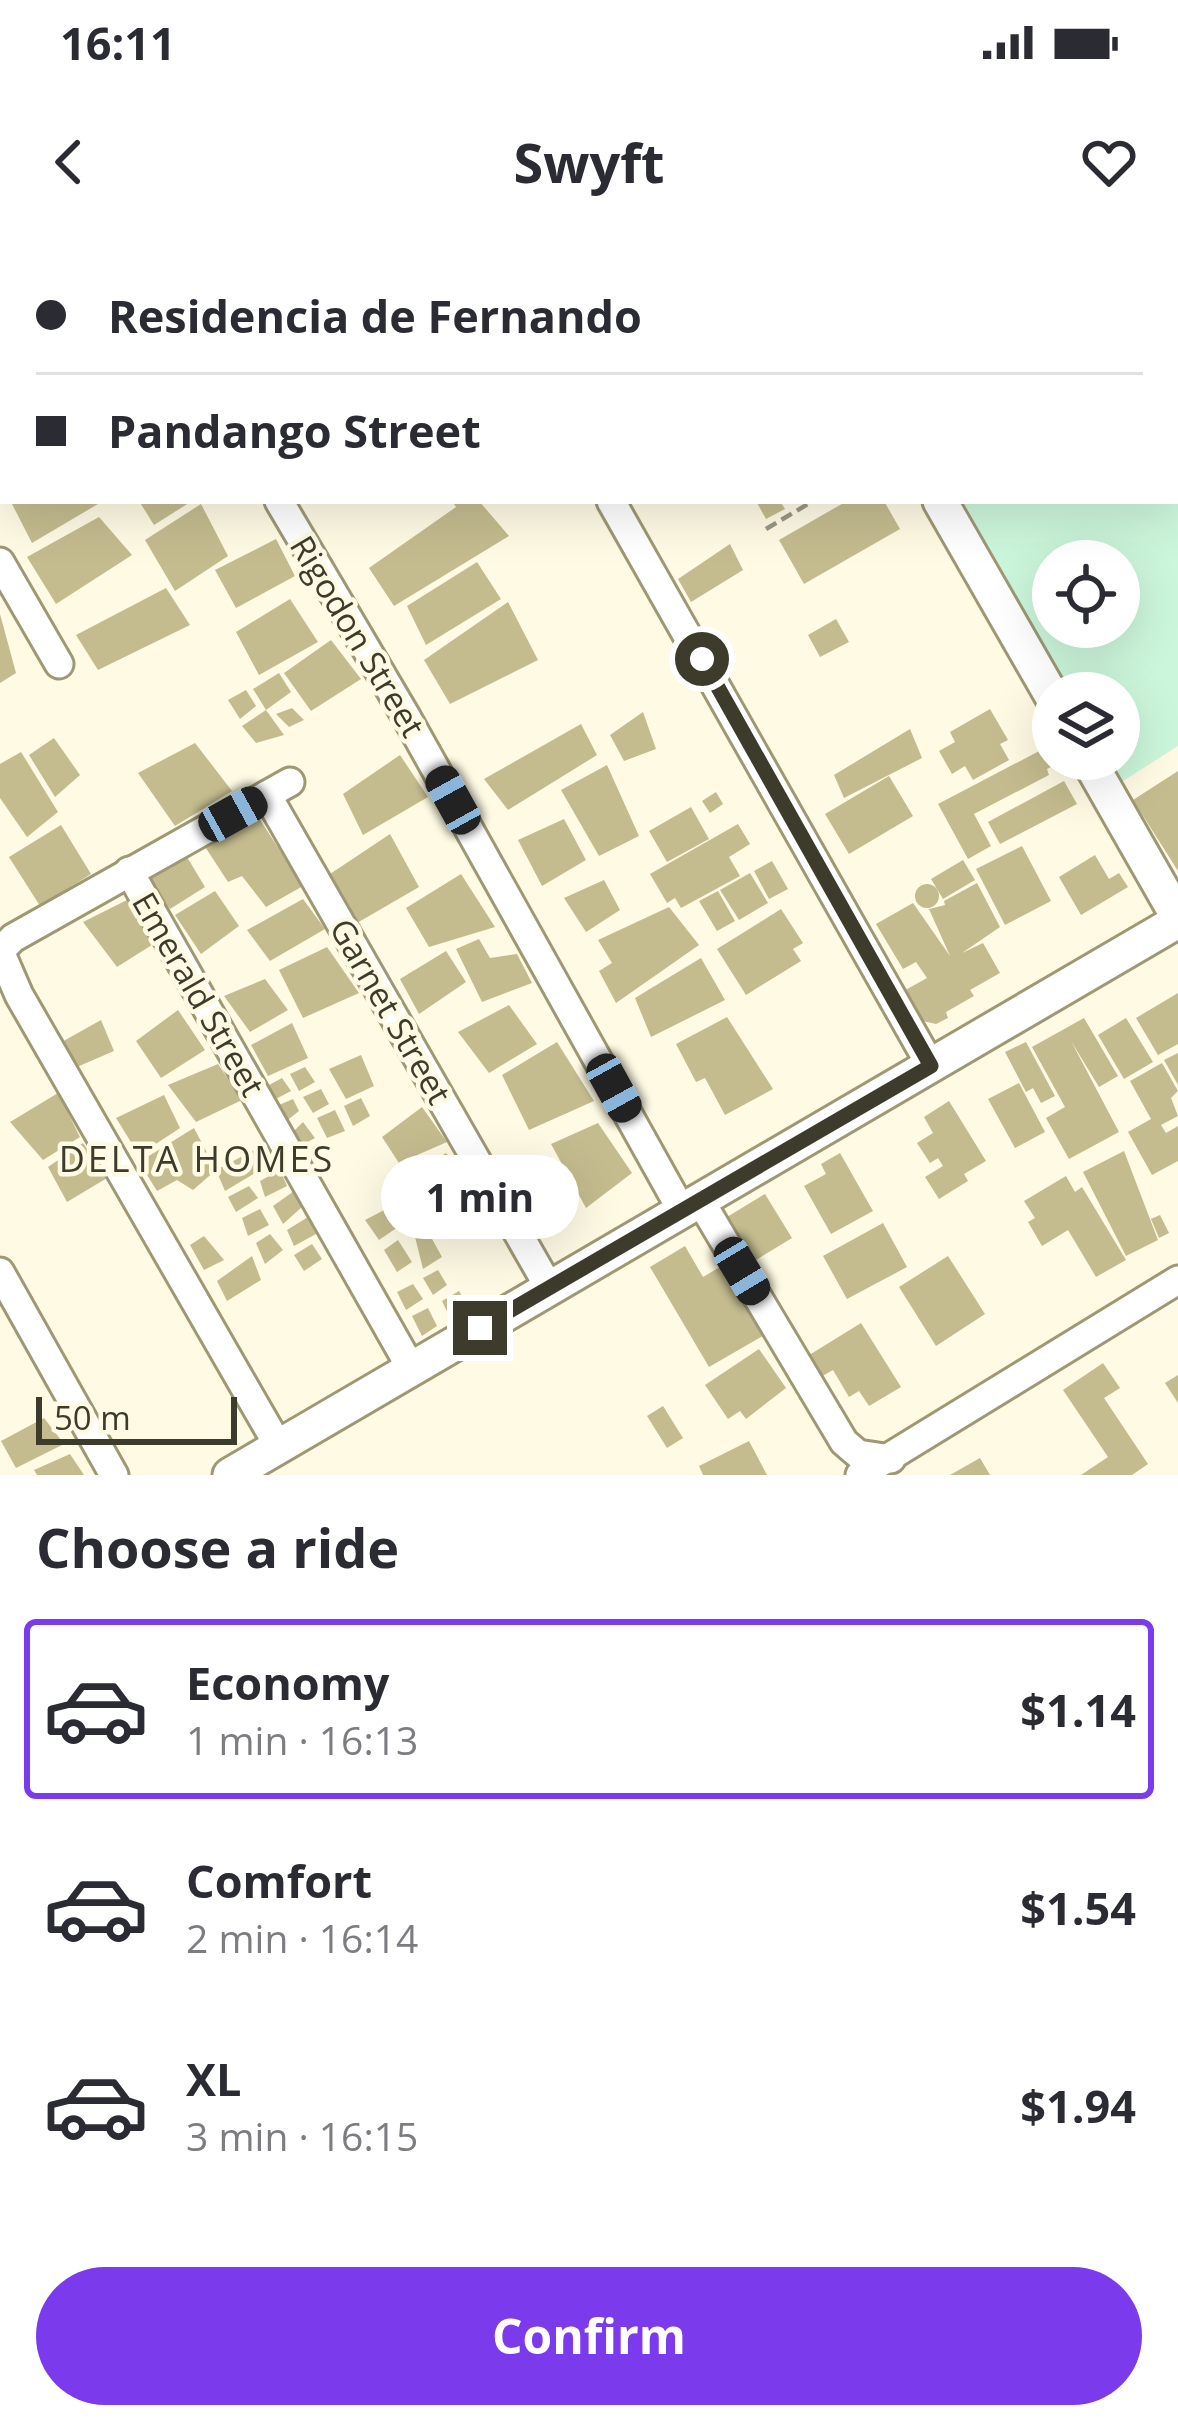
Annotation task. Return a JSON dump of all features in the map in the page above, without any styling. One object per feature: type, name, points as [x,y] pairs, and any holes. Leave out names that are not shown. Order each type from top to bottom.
[{"type":"street","name":"Rigodon Street","points":[[281,504],[692,1206],[844,1442],[858,1454],[896,1467]]},
{"type":"street","points":[[613,504],[931,1066]]},
{"type":"street","points":[[942,504],[1038,672]]},
{"type":"street","points":[[0,562],[59,664]]},
{"type":"street","points":[[230,1475],[1178,919],[1100,780]]},
{"type":"street","name":"Garnet Street","points":[[130,871],[278,789],[550,1289]]},
{"type":"street","points":[[130,871],[0,951],[19,995],[279,1447]]},
{"type":"street","name":"Emerald Street","points":[[130,871],[411,1368]]},
{"type":"street","points":[[0,1272],[114,1475]]},
{"type":"street","points":[[860,1475],[896,1467],[1178,1280]]},
{"type":"path","points":[[766,529],[808,504]]},
{"type":"green space","points":[[965,504],[1178,504],[1178,746],[1140,770],[1140,672],[1058,672],[1045,648],[1140,648],[1140,540],[1032,540],[1032,625]]},
{"type":"building","points":[[12,504],[98,504],[32,543]]},
{"type":"building","points":[[141,504],[187,504],[154,525]]},
{"type":"building","points":[[201,504],[228,556],[175,591],[145,540]]},
{"type":"building","points":[[454,504],[482,504],[509,536],[394,606],[369,568]]},
{"type":"building","points":[[758,504],[782,504],[785,509],[766,519]]},
{"type":"building","points":[[842,504],[886,504],[900,529],[804,584],[779,540]]},
{"type":"building","points":[[99,517],[132,555],[56,604],[27,557]]},
{"type":"building","points":[[276,539],[295,576],[236,608],[215,570]]},
{"type":"building","points":[[730,544],[743,570],[691,602],[678,579]]},
{"type":"building","points":[[477,562],[501,599],[426,645],[407,606]]},
{"type":"building","points":[[166,588],[190,625],[98,670],[76,635]]},
{"type":"building","points":[[290,599],[318,642],[259,675],[236,632]]},
{"type":"building","points":[[508,602],[538,660],[450,704],[424,660]]},
{"type":"building","points":[[0,614],[16,673],[0,683]]},
{"type":"building","points":[[836,619],[849,642],[820,657],[808,635]]},
{"type":"building","points":[[331,640],[361,679],[311,711],[284,673]]},
{"type":"building","points":[[279,673],[291,692],[266,710],[253,689]]},
{"type":"building","points":[[246,690],[256,706],[240,719],[228,700]]},
{"type":"building","points":[[292,708],[304,720],[289,727],[276,714]]},
{"type":"building","points":[[990,709],[1008,740],[1000,744],[1009,760],[973,780],[965,766],[952,774],[939,751],[955,742],[950,732]]},
{"type":"building","points":[[266,710],[284,735],[256,743],[242,726]]},
{"type":"building","points":[[643,712],[656,749],[624,761],[610,735]]},
{"type":"building","points":[[581,724],[597,755],[508,810],[484,779]]},
{"type":"building","points":[[910,729],[922,758],[844,798],[834,775]]},
{"type":"building","points":[[54,738],[80,775],[55,797],[29,755]]},
{"type":"building","points":[[195,743],[232,791],[175,826],[138,773]]},
{"type":"building","points":[[21,752],[58,812],[27,837],[0,798],[0,764]]},
{"type":"building","points":[[400,755],[428,797],[363,835],[343,794]]},
{"type":"building","points":[[1032,755],[1032,780],[1039,780],[974,814],[991,846],[968,859],[938,804]]},
{"type":"building","points":[[607,765],[639,836],[599,856],[561,790]]},
{"type":"building","points":[[1178,771],[1178,871],[1133,800]]},
{"type":"building","points":[[889,776],[913,816],[849,854],[825,814]]},
{"type":"building","points":[[1064,781],[1077,804],[1000,844],[988,822]]},
{"type":"building","points":[[716,792],[723,804],[710,813],[702,801]]},
{"type":"building","points":[[691,807],[709,839],[667,862],[649,831]]},
{"type":"building","points":[[255,812],[303,886],[266,907],[242,876],[228,882],[200,839]]},
{"type":"building","points":[[564,819],[586,860],[542,886],[518,840]]},
{"type":"building","points":[[738,824],[750,844],[729,857],[740,876],[681,908],[675,898],[667,903],[650,874]]},
{"type":"building","points":[[61,825],[91,874],[40,906],[9,857]]},
{"type":"building","points":[[390,834],[419,887],[357,923],[330,874]]},
{"type":"building","points":[[1022,846],[1051,901],[1005,925],[976,869]]},
{"type":"building","points":[[184,852],[205,887],[170,909],[148,877]]},
{"type":"building","points":[[1095,855],[1109,879],[1119,873],[1128,887],[1081,915],[1059,877]]},
{"type":"building","points":[[963,860],[975,880],[943,899],[931,879]]},
{"type":"building","points":[[772,861],[788,889],[769,899],[754,871]]},
{"type":"building","points":[[750,873],[768,903],[739,920],[720,890]]},
{"type":"building","points":[[461,874],[495,927],[429,947],[406,908]]},
{"type":"building","points":[[604,880],[620,910],[586,932],[564,898]]},
{"type":"building","points":[[977,883],[1000,927],[962,953],[983,943],[1000,973],[970,990],[974,996],[946,1012],[948,1018],[936,1024],[914,1019],[900,993],[927,978],[916,962],[903,969],[876,924],[913,903],[950,956],[929,909],[945,905],[944,901]]},
{"type":"building","points":[[927,884],[939,896],[927,908],[915,896]]},
{"type":"building","points":[[215,891],[239,926],[201,954],[175,915]]},
{"type":"building","points":[[718,891],[735,921],[717,931],[699,901]]},
{"type":"building","points":[[129,899],[155,943],[117,967],[83,922]]},
{"type":"building","points":[[303,899],[325,929],[270,961],[247,930]]},
{"type":"building","points":[[669,907],[699,945],[616,1003],[599,971],[612,963],[598,940]]},
{"type":"building","points":[[781,909],[803,943],[793,949],[801,961],[746,995],[717,949]]},
{"type":"building","points":[[479,939],[490,958],[517,954],[532,983],[482,1002],[456,949]]},
{"type":"building","points":[[327,947],[359,993],[303,1018],[279,970]]},
{"type":"building","points":[[446,951],[466,982],[419,1014],[400,979]]},
{"type":"building","points":[[701,958],[725,1000],[651,1037],[635,998]]},
{"type":"building","points":[[265,979],[288,1010],[250,1032],[224,996]]},
{"type":"building","points":[[1178,993],[1178,1044],[1158,1055],[1136,1018]]},
{"type":"building","points":[[509,1005],[537,1044],[489,1073],[458,1032]]},
{"type":"building","points":[[178,1010],[205,1050],[161,1078],[136,1041]]},
{"type":"building","points":[[727,1017],[773,1089],[725,1115],[705,1078],[696,1082],[676,1044]]},
{"type":"building","points":[[1084,1018],[1118,1076],[1099,1087],[1071,1041],[1119,1132],[1069,1159],[1046,1118],[1065,1107],[1032,1047]]},
{"type":"building","points":[[1126,1018],[1153,1062],[1124,1079],[1098,1035]]},
{"type":"building","points":[[101,1020],[114,1051],[70,1070],[60,1043]]},
{"type":"building","points":[[292,1023],[308,1058],[268,1076],[251,1045]]},
{"type":"building","points":[[557,1042],[594,1101],[529,1130],[502,1075]]},
{"type":"building","points":[[1026,1042],[1055,1096],[1041,1103],[1033,1088],[1026,1092],[1005,1052]]},
{"type":"building","points":[[1178,1053],[1178,1085],[1164,1060]]},
{"type":"building","points":[[361,1055],[374,1086],[346,1099],[329,1069]]},
{"type":"building","points":[[1162,1063],[1178,1091],[1171,1098],[1178,1116],[1161,1125],[1166,1133],[1178,1126],[1178,1161],[1152,1175],[1128,1132],[1151,1119],[1130,1081]]},
{"type":"building","points":[[218,1064],[242,1100],[196,1122],[168,1085]]},
{"type":"building","points":[[305,1067],[315,1082],[299,1091],[290,1074]]},
{"type":"building","points":[[282,1078],[291,1091],[274,1100],[269,1085]]},
{"type":"building","points":[[1019,1083],[1045,1132],[1015,1148],[988,1099]]},
{"type":"building","points":[[321,1089],[329,1104],[313,1113],[303,1097]]},
{"type":"building","points":[[58,1093],[80,1137],[43,1160],[10,1122]]},
{"type":"building","points":[[164,1095],[180,1128],[139,1155],[116,1118]]},
{"type":"building","points":[[361,1098],[370,1116],[353,1126],[344,1106]]},
{"type":"building","points":[[293,1099],[299,1111],[285,1122],[279,1105]]},
{"type":"building","points":[[949,1101],[986,1161],[964,1174],[968,1181],[939,1199],[925,1177],[943,1166],[938,1158],[930,1163],[917,1143],[933,1133],[924,1117]]},
{"type":"building","points":[[422,1107],[447,1142],[399,1163],[382,1137]]},
{"type":"building","points":[[335,1110],[345,1131],[327,1138],[317,1118]]},
{"type":"building","points":[[303,1122],[315,1138],[297,1148],[294,1131]]},
{"type":"building","points":[[598,1123],[632,1173],[586,1208],[551,1144]]},
{"type":"building","points":[[194,1128],[216,1170],[193,1190],[177,1180],[157,1191],[139,1162]]},
{"type":"building","points":[[83,1143],[107,1178],[67,1202],[48,1167]]},
{"type":"building","points":[[260,1147],[272,1163],[225,1191],[216,1170]]},
{"type":"building","points":[[1124,1151],[1158,1240],[1126,1256],[1083,1172]]},
{"type":"building","points":[[446,1153],[478,1188],[435,1217],[413,1175]]},
{"type":"building","points":[[840,1153],[873,1211],[831,1234],[804,1186],[826,1174],[821,1164]]},
{"type":"building","points":[[280,1170],[287,1186],[265,1197],[260,1181]]},
{"type":"building","points":[[1066,1176],[1075,1192],[1082,1187],[1126,1260],[1096,1277],[1068,1230],[1042,1246],[1028,1222],[1035,1218],[1024,1201]]},
{"type":"building","points":[[249,1186],[258,1198],[236,1212],[228,1197]]},
{"type":"building","points":[[294,1191],[302,1207],[283,1224],[273,1206]]},
{"type":"building","points":[[765,1194],[792,1238],[751,1263],[721,1227],[730,1222],[727,1217]]},
{"type":"building","points":[[410,1197],[422,1222],[406,1231],[390,1204]]},
{"type":"building","points":[[260,1209],[269,1225],[248,1236],[242,1218]]},
{"type":"building","points":[[386,1209],[398,1227],[379,1240],[365,1220]]},
{"type":"building","points":[[1160,1215],[1169,1233],[1159,1238],[1151,1219]]},
{"type":"building","points":[[308,1217],[316,1234],[294,1246],[287,1230]]},
{"type":"building","points":[[883,1223],[907,1267],[847,1299],[823,1256]]},
{"type":"building","points":[[426,1228],[442,1257],[423,1269],[415,1237]]},
{"type":"building","points":[[270,1234],[283,1250],[265,1264],[256,1243]]},
{"type":"building","points":[[204,1236],[224,1260],[204,1270],[190,1245]]},
{"type":"building","points":[[398,1240],[412,1262],[397,1272],[384,1250]]},
{"type":"building","points":[[312,1244],[322,1259],[304,1271],[294,1255]]},
{"type":"building","points":[[685,1246],[703,1277],[725,1264],[766,1334],[709,1367],[650,1267]]},
{"type":"building","points":[[252,1256],[261,1280],[227,1301],[217,1281]]},
{"type":"building","points":[[948,1256],[985,1314],[936,1346],[899,1287]]},
{"type":"building","points":[[438,1270],[447,1285],[433,1295],[423,1278]]},
{"type":"building","points":[[413,1284],[423,1299],[406,1310],[397,1292]]},
{"type":"building","points":[[459,1291],[470,1311],[451,1320],[442,1301]]},
{"type":"building","points":[[428,1308],[437,1326],[422,1336],[412,1316]]},
{"type":"building","points":[[861,1323],[901,1387],[869,1406],[859,1391],[849,1397],[833,1370],[819,1378],[806,1357]]},
{"type":"building","points":[[759,1349],[786,1388],[746,1419],[740,1411],[728,1419],[705,1385]]},
{"type":"building","points":[[1103,1363],[1120,1388],[1104,1398],[1148,1464],[1132,1475],[1081,1475],[1108,1457],[1063,1390]]},
{"type":"building","points":[[1178,1375],[1178,1403],[1165,1383]]},
{"type":"building","points":[[663,1406],[683,1438],[667,1448],[647,1416]]},
{"type":"building","points":[[44,1418],[64,1444],[16,1468],[1,1441]]},
{"type":"building","points":[[749,1441],[767,1475],[703,1475],[699,1466]]},
{"type":"building","points":[[70,1454],[84,1475],[37,1475],[34,1470]]},
{"type":"building","points":[[980,1458],[990,1475],[950,1475]]},
{"type":"district","name":"DELTA HOMES","points":[[197,1158]]},
{"type":"route","points":[[480,1328],[931,1066],[702,659]]}]
